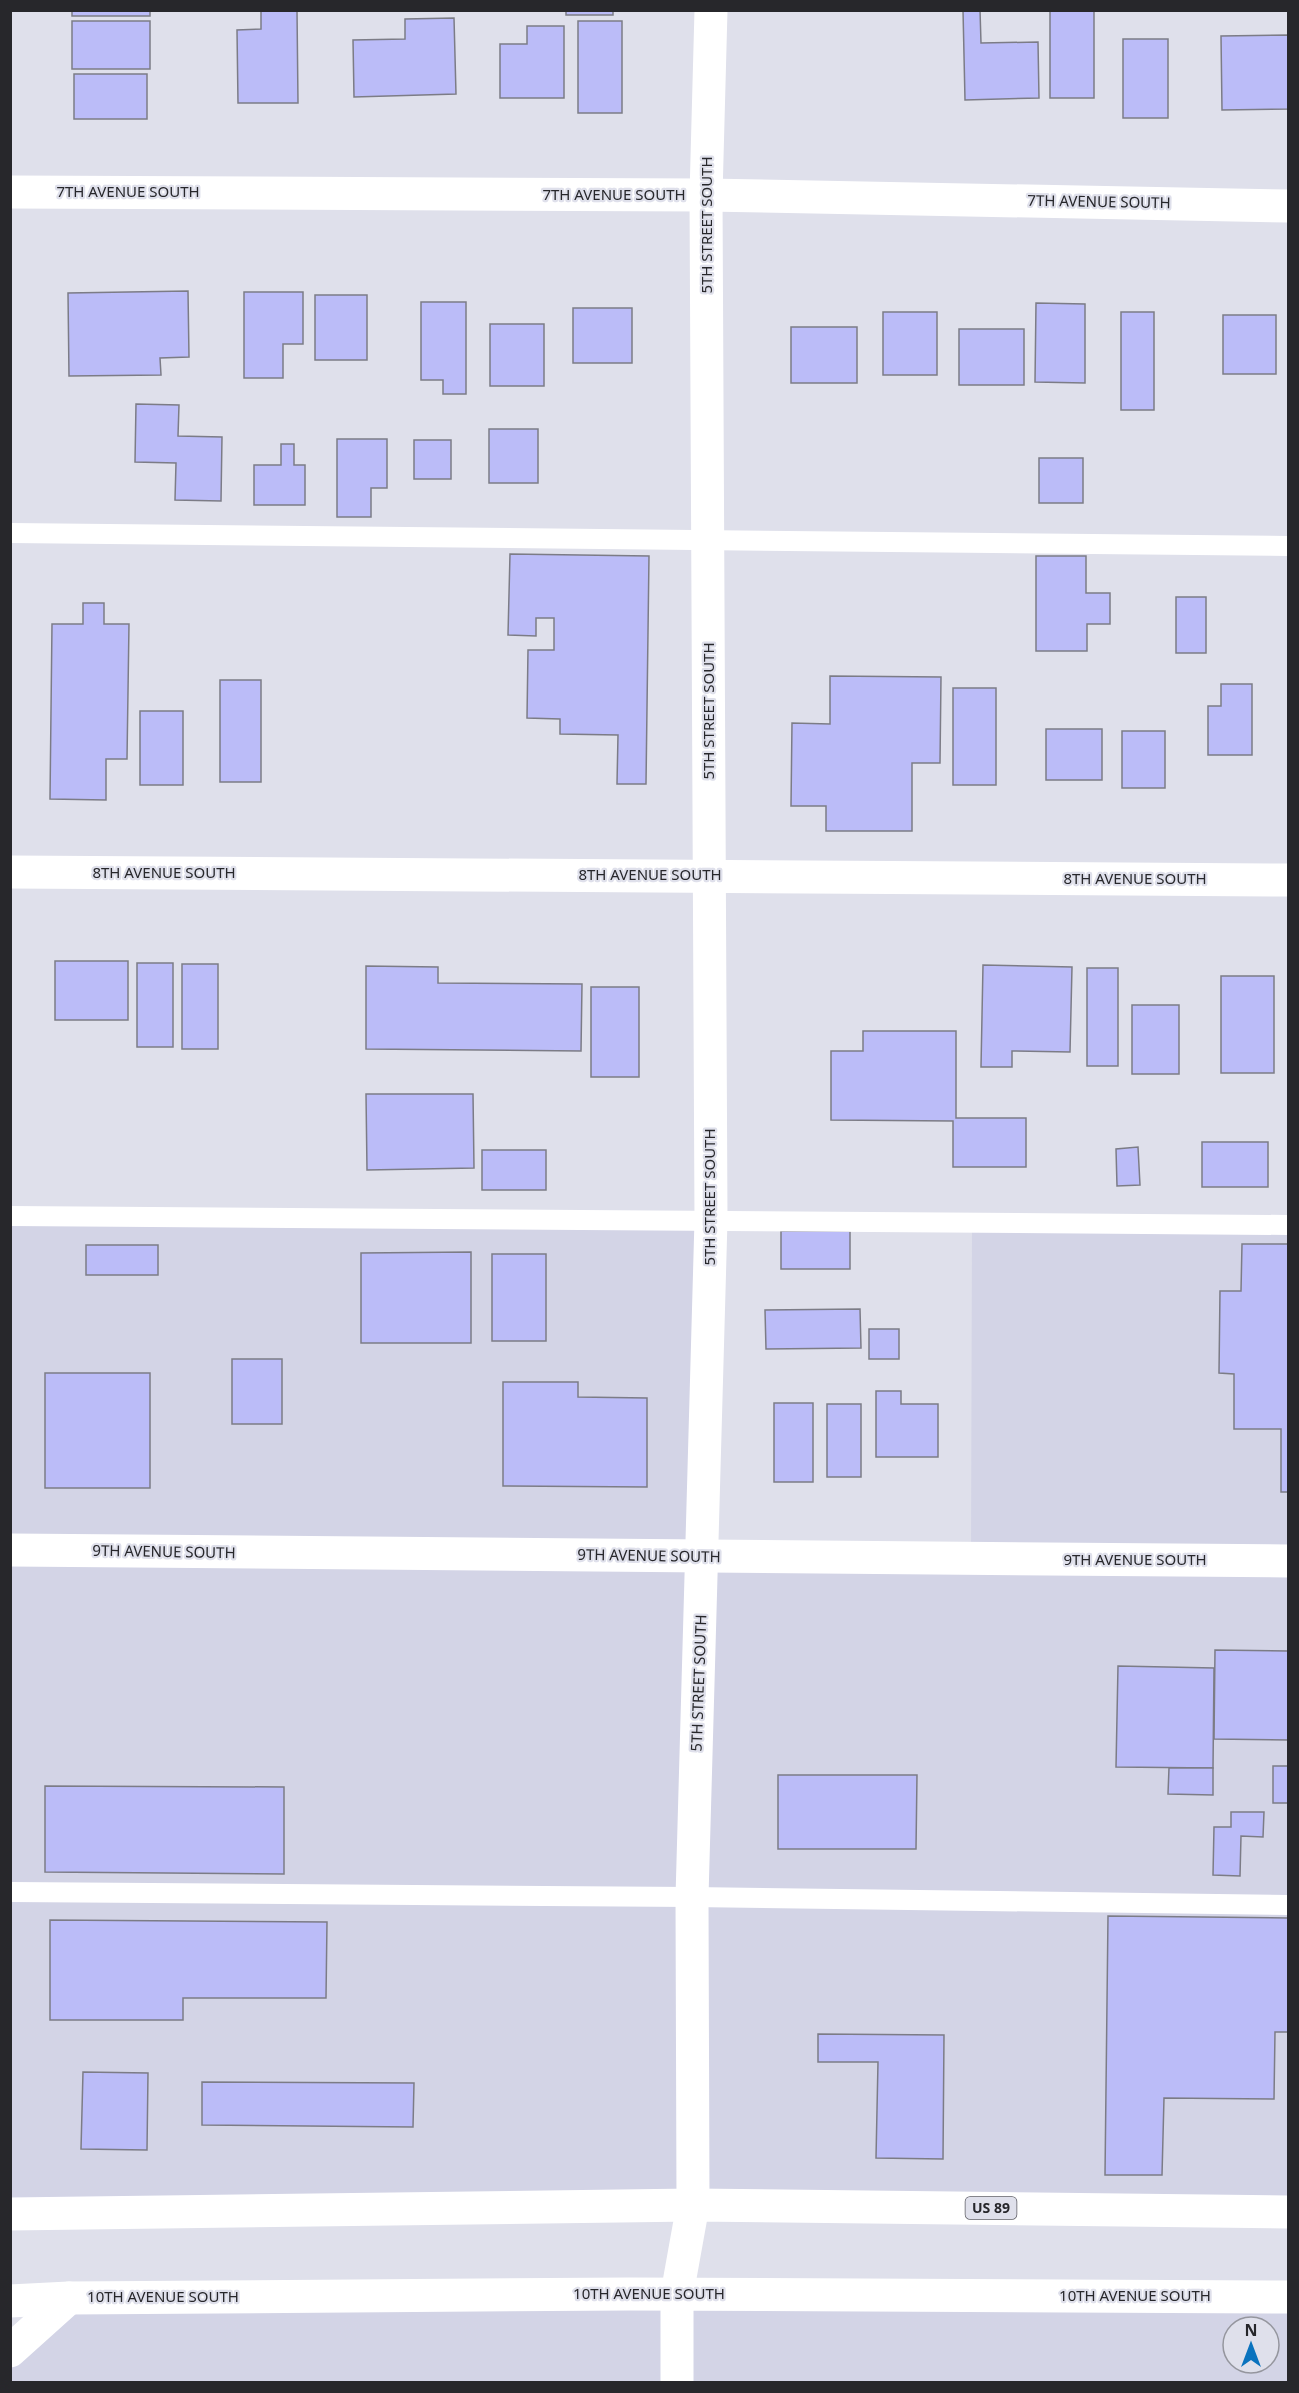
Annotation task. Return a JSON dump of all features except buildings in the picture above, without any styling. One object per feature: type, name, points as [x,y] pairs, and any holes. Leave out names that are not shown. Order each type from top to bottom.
[{"type":"main road","name":"5TH STREET SOUTH","points":[[677,2382],[677,2294],[693,2205],[692,1897],[711,1220],[706,195],[711,10]]},
{"type":"main road","name":"7TH AVENUE SOUTH","points":[[10,192],[706,195],[1288,206]]},
{"type":"main road","name":"8TH AVENUE SOUTH","points":[[10,872],[1288,880]]},
{"type":"main road","name":"9TH AVENUE SOUTH","points":[[10,1550],[1288,1561]]},
{"type":"main road","name":"US 89","points":[[693,2205],[1288,2212]]},
{"type":"main road","points":[[10,2214],[693,2205]]},
{"type":"main road","name":"10TH AVENUE SOUTH","points":[[10,2301],[69,2298],[677,2294],[1288,2297]]},
{"type":"main road","points":[[10,2351],[69,2298]]},
{"type":"lane","points":[[10,533],[1288,546]]},
{"type":"lane","points":[[10,1216],[1288,1225]]},
{"type":"lane","points":[[10,1892],[692,1897],[1288,1905]]},
{"type":"shaded area","points":[[10,1216],[711,1220],[716,1557],[971,1558],[972,1222],[1288,1225],[1288,2212],[11,2214]]},
{"type":"shaded area","points":[[1288,2297],[1288,2382],[11,2382],[11,2351],[69,2298]]}]
